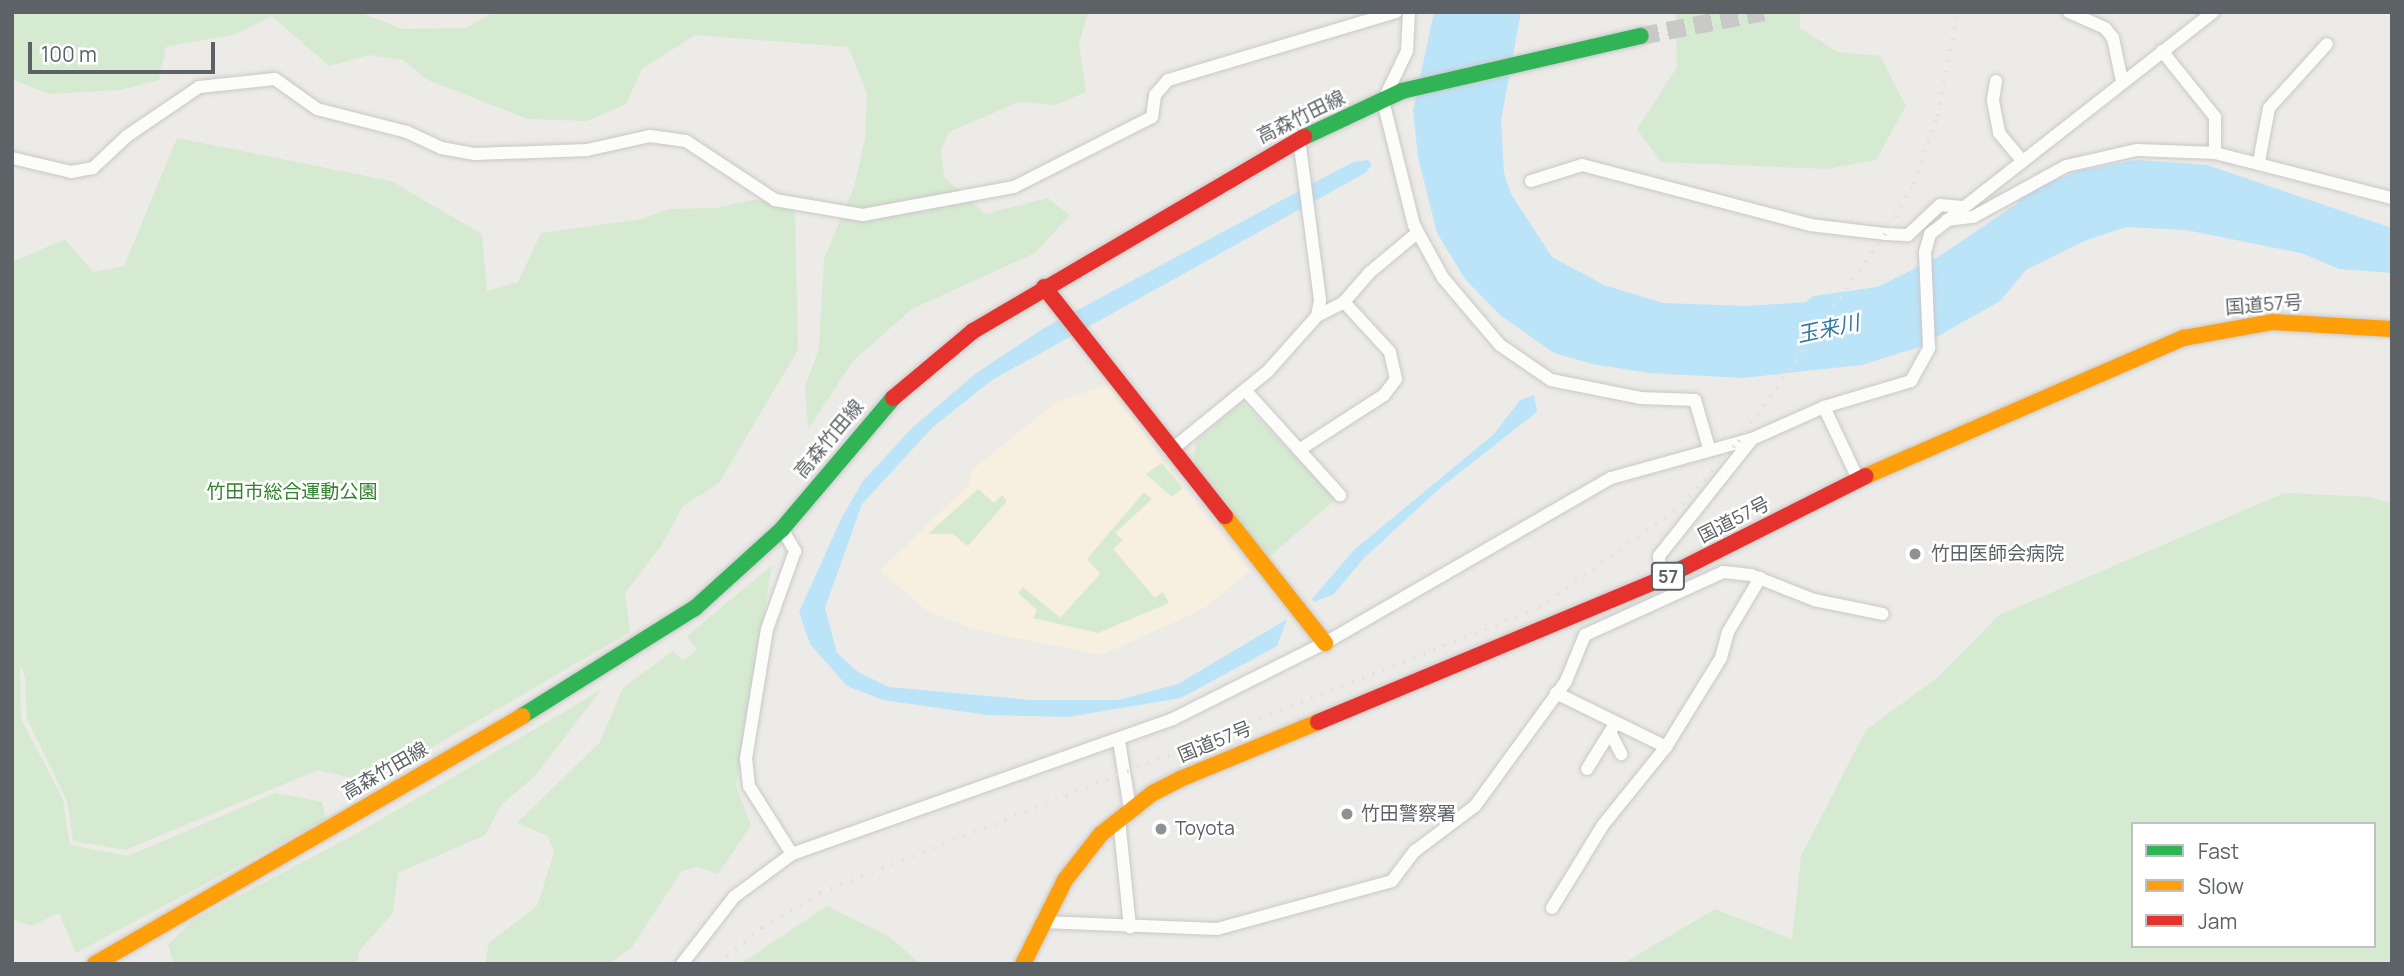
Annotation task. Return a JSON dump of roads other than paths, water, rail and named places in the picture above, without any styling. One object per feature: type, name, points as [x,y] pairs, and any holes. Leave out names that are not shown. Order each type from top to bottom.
[{"type":"main road","name":"高森竹田線","points":[[94,964],[628,653],[714,594],[782,529],[886,404],[973,331],[1044,287],[1299,139],[1402,91],[1542,55],[1641,36]]},
{"type":"main road","points":[[1044,287],[1325,643]]},
{"type":"main road","name":"国道57号","points":[[1023,964],[1043,922],[1084,854],[1124,813],[1180,779],[1661,579],[1858,480],[2184,338],[2272,322],[2392,329]]},
{"type":"street","points":[[12,158],[71,172],[93,168],[127,136],[199,87],[275,79],[317,109],[407,132],[441,148],[475,154],[587,150],[650,136],[686,141],[775,200],[863,215],[1014,187],[1152,117],[1156,95],[1168,80],[1396,12]]},
{"type":"street","points":[[1409,12],[1407,51],[1383,101],[1417,233],[1443,278],[1472,314],[1521,360],[1551,380],[1579,388],[1640,398],[1695,400],[1709,449]]},
{"type":"street","points":[[2069,12],[2105,28],[2113,38],[2122,81]]},
{"type":"street","points":[[682,964],[720,910],[792,854],[1056,759],[1119,741],[1325,643],[1611,478],[1752,439],[1824,407],[1899,388],[1911,382],[1923,366],[1931,316],[1925,252],[1930,234],[2213,12]]},
{"type":"street","points":[[2259,162],[2269,108],[2327,44]]},
{"type":"street","points":[[2162,51],[2215,117],[2215,153]]},
{"type":"street","points":[[1996,80],[1993,101],[1999,133],[2022,160]]},
{"type":"street","points":[[1299,139],[1317,286],[1317,316]]},
{"type":"street","points":[[1946,220],[1973,217],[2066,166],[2137,150],[2215,153],[2259,162],[2392,198]]},
{"type":"street","points":[[1531,181],[1582,165],[1810,225],[1886,234],[1908,235],[1940,205],[1963,207]]},
{"type":"street","points":[[1170,450],[1245,390],[1317,316],[1344,302],[1369,273],[1417,233]]},
{"type":"street","points":[[1299,450],[1384,395],[1396,379],[1391,352],[1344,302]]},
{"type":"street","points":[[1245,390],[1340,495]]},
{"type":"street","points":[[1824,407],[1858,480]]},
{"type":"street","points":[[1661,579],[1660,556],[1752,439]]},
{"type":"street","points":[[782,529],[795,551],[767,629],[746,758],[750,786],[792,854]]},
{"type":"street","points":[[1043,922],[1217,929],[1392,881],[1415,851],[1475,806],[1566,681],[1585,635],[1723,572],[1760,578],[1814,600],[1883,614]]},
{"type":"street","points":[[1552,908],[1603,825],[1666,747],[1721,658],[1728,632],[1760,578]]},
{"type":"street","points":[[1556,693],[1612,728],[1666,747]]},
{"type":"street","points":[[1612,728],[1621,754]]},
{"type":"street","points":[[1587,769],[1612,728]]},
{"type":"street","points":[[1119,741],[1130,927]]},
{"type":"water","name":"玉来川","points":[[1434,12],[1521,12],[1501,120],[1504,173],[1511,194],[1552,257],[1604,285],[1663,303],[1747,306],[1806,302],[1813,296],[1877,287],[1938,257],[2018,203],[2024,193],[2078,171],[2136,160],[2207,165],[2392,228],[2392,273],[2339,269],[2301,253],[2186,230],[2126,227],[2084,241],[2026,270],[2000,301],[1919,347],[1862,365],[1742,378],[1649,373],[1592,364],[1554,353],[1500,315],[1465,279],[1437,233],[1418,157],[1413,110]]},
{"type":"water","points":[[1368,160],[1372,165],[1365,173],[992,380],[933,427],[862,504],[825,608],[837,653],[858,672],[889,687],[1031,700],[1118,700],[1178,684],[1287,619],[1277,646],[1181,698],[1068,717],[987,715],[883,700],[847,686],[810,644],[799,612],[842,517],[863,481],[912,428],[975,374],[1044,328],[1353,162]]},
{"type":"water","points":[[1534,395],[1537,412],[1440,488],[1363,559],[1334,594],[1314,602],[1312,599],[1354,550],[1494,434],[1520,400]]},
{"type":"tunnel","points":[[1641,36],[1764,12]]},
{"type":"railway","points":[[718,964],[762,928],[820,893],[1539,608],[1682,505],[1738,442],[1890,227],[1913,184],[1937,116],[1958,12]]},
{"type":"place","name":"竹田医師会病院","points":[[1915,554]]},
{"type":"place","name":"竹田警察署","points":[[1347,814]]},
{"type":"place","name":"Toyota","points":[[1161,829]]},
{"type":"park label","name":"竹田市総合運動公園","points":[[292,492]]}]
